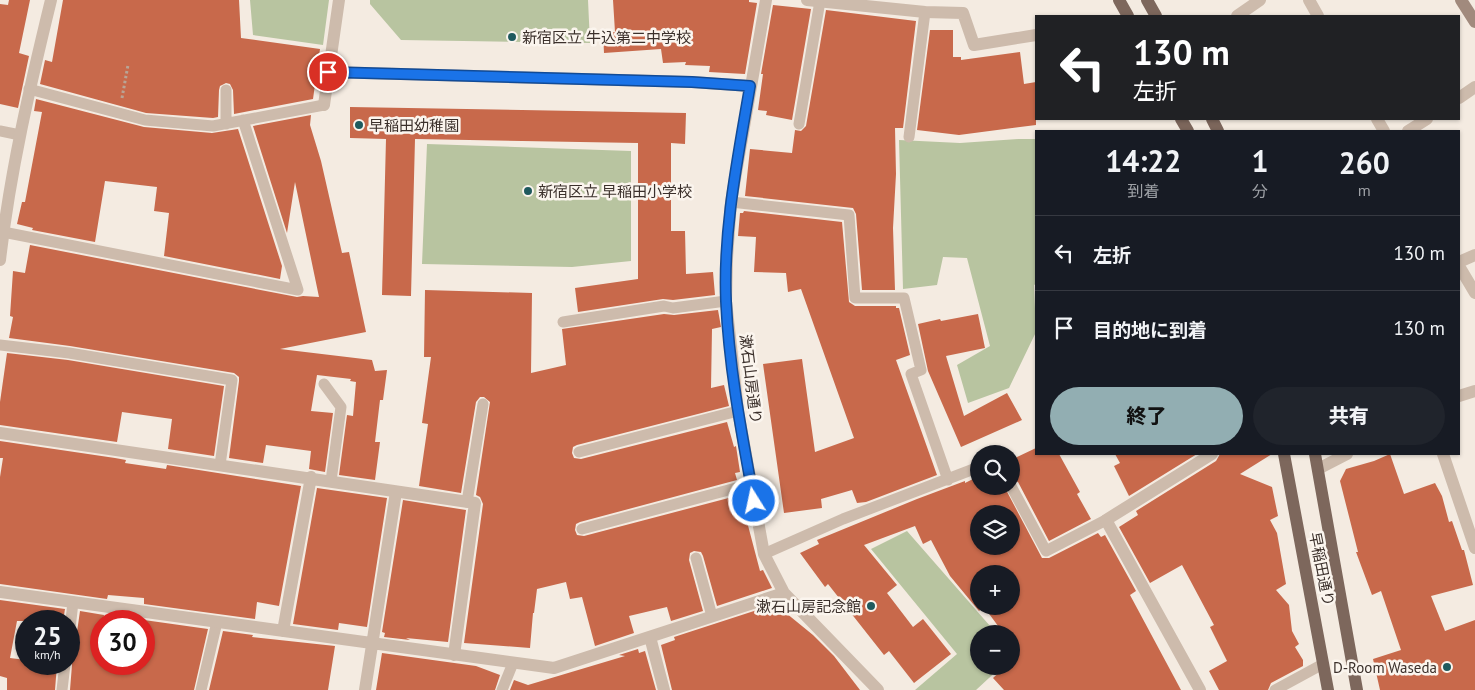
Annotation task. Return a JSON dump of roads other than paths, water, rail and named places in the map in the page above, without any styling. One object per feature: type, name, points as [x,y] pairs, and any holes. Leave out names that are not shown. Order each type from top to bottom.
[{"type":"main road","points":[[1119,0],[1127,15]]},
{"type":"main road","points":[[1147,0],[1154,15]]},
{"type":"main road","name":"早稲田通り","points":[[1284,455],[1328,690]]},
{"type":"main road","name":"早稲田通り","points":[[1315,455],[1357,690]]},
{"type":"street","points":[[0,260],[3,232],[29,89],[51,0]]},
{"type":"street","points":[[324,105],[339,0]]},
{"type":"street","name":"漱石山房通り","points":[[766,0],[731,202],[726,301],[738,411],[764,554],[784,593],[878,690]]},
{"type":"street","points":[[1238,15],[1260,0]]},
{"type":"street","points":[[1309,0],[1317,15]]},
{"type":"street","points":[[1461,0],[1474,20]]},
{"type":"street","points":[[814,1],[925,12],[963,13],[974,45],[1035,35]]},
{"type":"street","points":[[328,72],[692,82],[750,86]]},
{"type":"street","points":[[1460,97],[1475,87]]},
{"type":"street","points":[[1410,130],[1425,120]]},
{"type":"street","points":[[1460,262],[1475,255]]},
{"type":"street","points":[[1460,268],[1475,293]]},
{"type":"street","points":[[1460,396],[1475,391]]},
{"type":"street","points":[[0,433],[310,477],[475,503],[454,655]]},
{"type":"street","points":[[1200,690],[1106,520],[1210,455]]},
{"type":"street","points":[[1318,469],[1345,455]]},
{"type":"street","points":[[1443,455],[1475,548]]},
{"type":"street","points":[[283,631],[310,477]]},
{"type":"street","points":[[365,690],[396,492]]},
{"type":"street","points":[[0,592],[554,668],[784,593]]},
{"type":"street","points":[[650,637],[664,690]]},
{"type":"lane","points":[[799,124],[814,1]]},
{"type":"lane","points":[[910,137],[925,12]]},
{"type":"lane","points":[[29,89],[145,120],[213,126],[324,105]]},
{"type":"lane","points":[[226,90],[226,124]]},
{"type":"lane","points":[[3,232],[298,290],[243,120]]},
{"type":"lane","points":[[0,131],[20,135]]},
{"type":"lane","points":[[731,202],[848,215],[855,298],[904,298],[922,370],[911,374],[948,480]]},
{"type":"lane","points":[[563,322],[664,306],[673,308],[726,301]]},
{"type":"lane","points":[[0,345],[232,380],[220,465]]},
{"type":"lane","points":[[324,384],[341,407],[331,481]]},
{"type":"lane","points":[[467,502],[483,404]]},
{"type":"lane","points":[[579,452],[738,411]]},
{"type":"lane","points":[[764,554],[843,518],[970,471]]},
{"type":"lane","points":[[582,529],[751,484]]},
{"type":"lane","points":[[1016,495],[1046,551],[1106,520]]},
{"type":"lane","points":[[696,558],[712,616]]},
{"type":"lane","points":[[72,610],[73,602]]},
{"type":"lane","points":[[201,690],[217,622]]},
{"type":"lane","points":[[502,690],[513,663]]},
{"type":"lane","points":[[1275,690],[1324,664]]},
{"type":"lane","points":[[62,690],[64,675]]},
{"type":"place","name":"新宿区立 牛込第二中学校","points":[[512,37]]},
{"type":"place","name":"早稲田幼稚園","points":[[359,125]]},
{"type":"place","name":"新宿区立 早稲田小学校","points":[[528,191]]},
{"type":"place","name":"漱石山房記念館","points":[[871,606]]},
{"type":"place","name":"D-Room Waseda","points":[[1447,667]]}]
